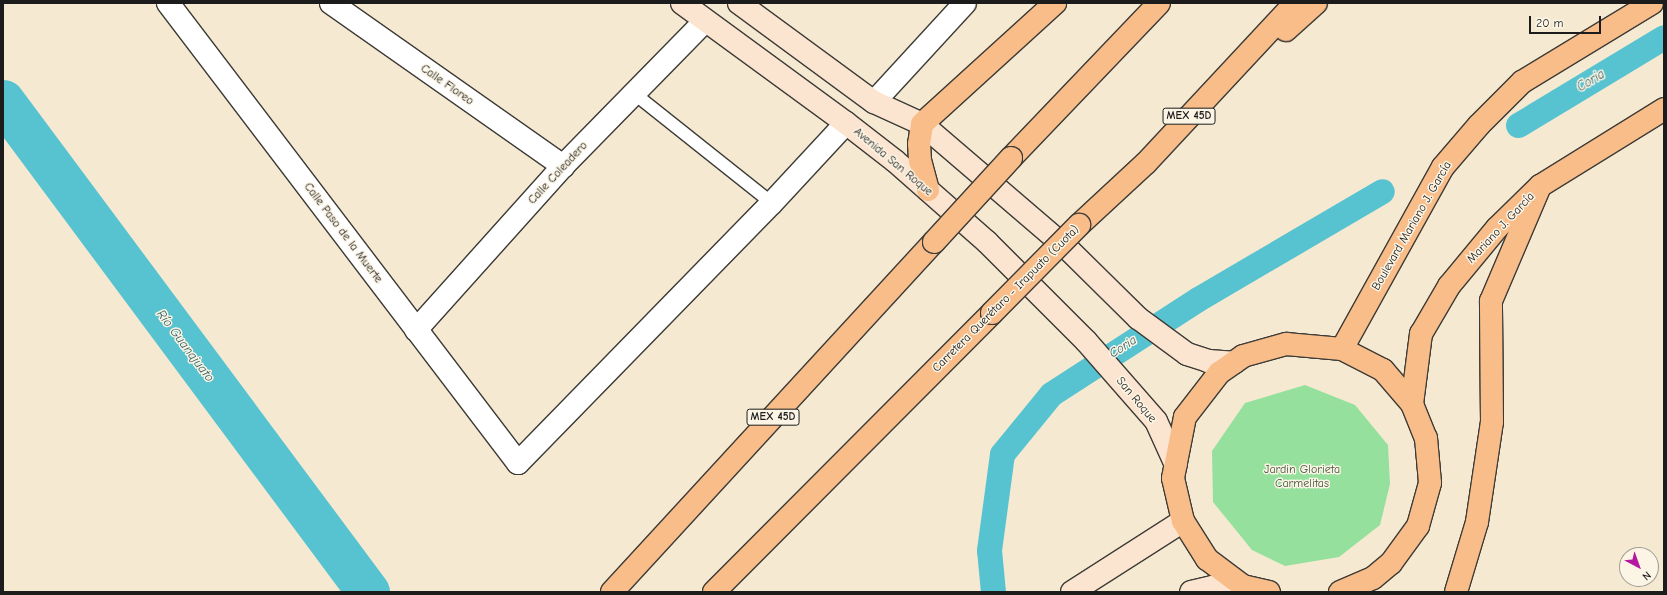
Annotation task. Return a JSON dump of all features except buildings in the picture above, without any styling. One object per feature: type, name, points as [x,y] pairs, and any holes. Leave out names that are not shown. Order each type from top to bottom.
[{"type":"main road","points":[[928,190],[920,161],[919,144],[922,124],[1055,3]]},
{"type":"main road","name":"MEX 45D","points":[[612,592],[1011,158],[1159,3]]},
{"type":"main road","name":"Carretera Querétaro - Irapuato (Cuota)","points":[[714,592],[1079,225],[1146,163],[1295,3]]},
{"type":"main road","points":[[1146,163],[1262,50],[1316,3]]},
{"type":"main road","name":"Boulevard Mariano J. García","points":[[1342,349],[1443,167],[1479,125],[1522,82],[1652,3]]},
{"type":"main road","name":"Mariano J. García","points":[[1412,404],[1421,334],[1449,286],[1497,228],[1540,186],[1664,109]]},
{"type":"main road","points":[[1456,592],[1477,522],[1492,422],[1491,301],[1540,186]]},
{"type":"main road","points":[[1259,590],[1208,559],[1183,521],[1173,478],[1185,417],[1219,373],[1244,356],[1286,344],[1342,349],[1383,370],[1412,404],[1426,438],[1430,483],[1418,526],[1391,563],[1370,585],[1340,592]]},
{"type":"street","name":"Calle Paso de la Muerte","points":[[168,3],[518,463],[772,203]]},
{"type":"street","name":"Calle Floreo","points":[[331,3],[563,166]]},
{"type":"street","name":"Avenida San Roque","points":[[682,3],[846,123],[928,190],[987,242],[1086,341]]},
{"type":"street","points":[[739,3],[874,102],[922,124],[1069,250],[1138,318],[1187,354],[1208,361],[1234,363]]},
{"type":"street","points":[[874,102],[965,3]]},
{"type":"street","name":"Calle Coleadero","points":[[416,330],[563,166],[636,95],[705,21]]},
{"type":"street","points":[[772,203],[846,123]]},
{"type":"street","name":"San Roque","points":[[1086,341],[1156,421],[1176,465]]},
{"type":"street","points":[[1072,592],[1183,521]]},
{"type":"street","points":[[1191,592],[1213,587],[1259,590]]},
{"type":"lane","points":[[636,95],[772,203]]},
{"type":"green space","name":"Jardin Glorieta Carmelitas","points":[[1305,385],[1355,405],[1388,445],[1390,484],[1380,525],[1339,557],[1285,566],[1252,550],[1213,502],[1212,451],[1245,403]]},
{"type":"waterway","name":"Coria","points":[[1518,125],[1664,37]]},
{"type":"waterway","name":"Río Guanajuato","points":[[3,101],[368,592]]},
{"type":"waterway","name":"Coria","points":[[993,592],[989,550],[1002,454],[1051,394],[1198,299],[1382,191]]}]
